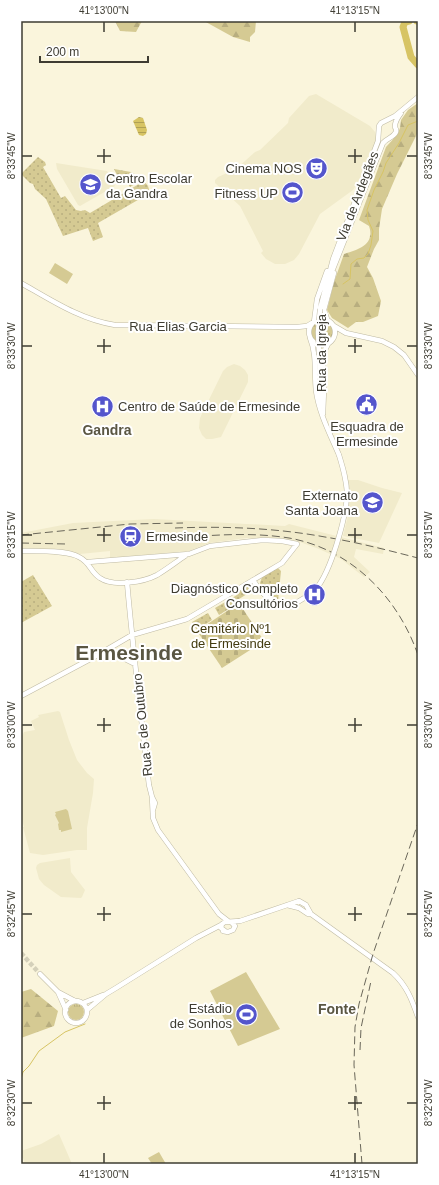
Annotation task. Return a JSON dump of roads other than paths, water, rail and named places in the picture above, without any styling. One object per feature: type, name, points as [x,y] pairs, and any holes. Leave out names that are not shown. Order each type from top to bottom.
[{"type":"main road","name":"Via de Ardegães","points":[[352,216],[378,141],[380,133],[379,126],[384,121],[396,116],[417,98]]},
{"type":"main road","name":"Via de Ardegães","points":[[325,290],[348,226],[383,143],[396,132],[395,125],[397,119],[404,109]]},
{"type":"main road","points":[[387,120],[395,125]]},
{"type":"main road","name":"Via de Ardegães","points":[[380,133],[388,138]]},
{"type":"main road","name":"Via de Ardegães","points":[[326,320],[324,310],[336,259]]},
{"type":"main road","name":"Via de Ardegães","points":[[313,323],[314,311],[322,285],[336,259]]},
{"type":"main road","name":"Rua Elias Garcia","points":[[21,283],[62,307],[95,321],[115,325],[297,327],[307,326],[313,323]]},
{"type":"main road","name":"Rua da Igreja","points":[[323,416],[320,396],[318,332],[320,309],[325,290]]},
{"type":"main road","points":[[334,326],[335,336],[328,344],[316,344],[310,336],[313,323],[319,319],[326,320],[346,333],[382,341],[394,347],[404,355],[418,375]]},
{"type":"main road","name":"Rua Elias Garcia","points":[[297,327],[310,336]]},
{"type":"main road","points":[[335,336],[346,333]]},
{"type":"main road","name":"Rua da Igreja","points":[[253,580],[263,594],[275,602],[290,604],[306,596],[317,588],[324,577],[343,523],[346,489],[345,475],[339,455],[319,407],[316,390],[314,348],[310,336]]},
{"type":"main road","name":"Rua da Igreja","points":[[323,416],[323,356],[328,344]]},
{"type":"main road","points":[[21,551],[39,551],[79,556],[88,562],[92,571],[101,579],[112,583],[147,579],[189,554],[210,546],[263,540],[276,540],[297,544],[284,561],[187,619],[132,635],[21,696]]},
{"type":"main road","points":[[88,562],[189,554]]},
{"type":"main road","points":[[173,556],[175,559],[174,563]]},
{"type":"main road","name":"Rua 5 de Outubro","points":[[127,582],[153,818],[158,830],[219,914],[231,923]]},
{"type":"main road","points":[[107,650],[135,664]]},
{"type":"main road","points":[[87,1010],[106,994],[196,938],[222,925],[240,921],[299,900]]},
{"type":"main road","points":[[299,900],[299,908]]},
{"type":"main road","points":[[299,900],[306,905],[311,914]]},
{"type":"main road","points":[[287,905],[299,908],[308,914],[311,914],[398,978],[405,986],[411,997],[418,1017]]},
{"type":"main road","name":"Rua 5 de Outubro","points":[[219,914],[223,930],[225,931]]},
{"type":"main road","points":[[211,931],[231,932],[234,929],[231,923]]},
{"type":"main road","points":[[40,974],[58,992],[75,1002],[83,1003],[106,994]]},
{"type":"main road","points":[[58,992],[69,1020],[74,1023],[84,1020],[86,1017],[87,1010],[83,1003]]},
{"type":"main road","points":[[66,1010],[69,1004],[75,1002]]},
{"type":"waterway","points":[[409,21],[405,22],[403,27],[411,57],[418,65]]},
{"type":"waterway","points":[[343,284],[350,279],[351,264],[357,259],[364,258],[368,254],[373,231],[368,220],[367,210],[386,163],[399,143],[408,125],[418,121]]},
{"type":"waterway","points":[[21,1079],[23,1072],[39,1051],[65,1032],[85,1024]]},
{"type":"tunnel","points":[[21,953],[40,974]]},
{"type":"railway","points":[[21,535],[130,524],[183,523]]},
{"type":"railway","points":[[175,528],[213,527],[307,534],[348,541],[418,558]]},
{"type":"railway","points":[[176,538],[232,535],[275,536],[312,544],[332,553],[352,565],[385,595],[398,614],[418,655]]},
{"type":"railway","points":[[21,543],[66,544]]},
{"type":"railway","points":[[362,1164],[354,1065],[355,1027],[359,1004],[373,954],[418,823]]},
{"type":"railway","points":[[360,1050],[361,1028],[371,981]]},
{"type":"place","name":"Cinema NOS","points":[[317,168]]},
{"type":"place","name":"Centro Escolar da Gandra","points":[[90,185]]},
{"type":"place","name":"Fitness UP","points":[[293,193]]},
{"type":"place","name":"Esquadra de Ermesinde","points":[[367,404]]},
{"type":"place","name":"Centro de Saúde de Ermesinde","points":[[102,406]]},
{"type":"place","name":"Externato Santa Joana","points":[[373,502]]},
{"type":"place","name":"Ermesinde","points":[[131,536]]},
{"type":"place","name":"Diagnóstico Completo Consultórios","points":[[314,595]]},
{"type":"place","name":"Estádio de Sonhos","points":[[247,1015]]},
{"type":"district","name":"Gandra","points":[[107,430]]},
{"type":"district","name":"Ermesinde","points":[[129,653]]},
{"type":"district","name":"Fonte","points":[[337,1009]]},
{"type":"park label","name":"Cemitério Nº1 de Ermesinde","points":[[231,636]]}]
